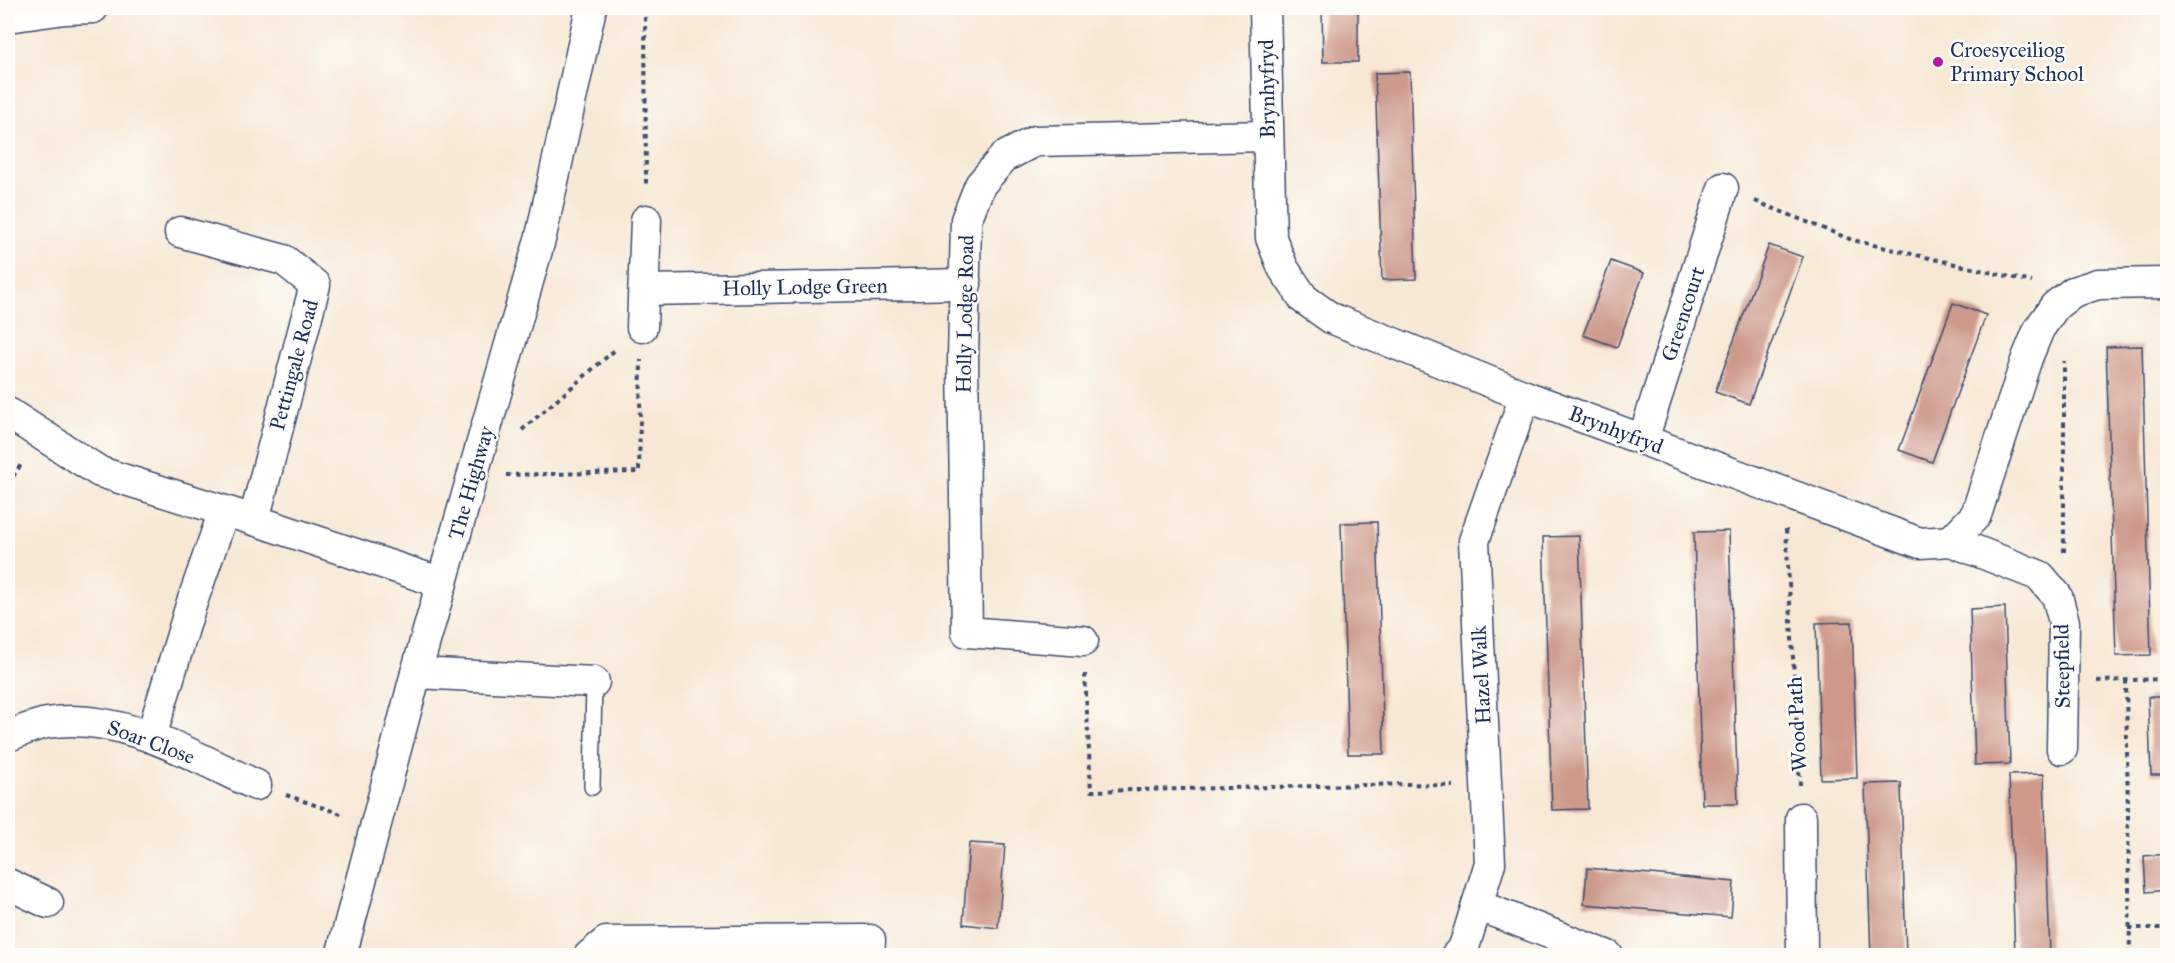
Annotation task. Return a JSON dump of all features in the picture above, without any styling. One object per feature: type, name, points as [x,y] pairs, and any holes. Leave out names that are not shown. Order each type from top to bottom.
[{"type":"street","points":[[8,17],[65,9],[93,8]]},
{"type":"street","name":"The Highway","points":[[341,956],[416,673],[541,236],[591,8]]},
{"type":"street","name":"Brynhyfryd","points":[[1265,8],[1271,238],[1283,268],[1304,298],[1331,318],[1643,440],[1920,543],[1951,541]]},
{"type":"street","name":"Holly Lodge Road","points":[[1083,641],[967,632],[963,360],[966,220],[980,185],[1004,157],[1035,141],[1267,136]]},
{"type":"street","name":"Greencourt","points":[[1643,440],[1723,188]]},
{"type":"street","points":[[642,327],[646,220]]},
{"type":"street","name":"Pettingale Road","points":[[180,232],[284,260],[315,285],[254,520]]},
{"type":"street","points":[[1951,541],[1976,515],[2027,358],[2039,329],[2055,306],[2073,292],[2097,284],[2168,283]]},
{"type":"street","name":"Holly Lodge Green","points":[[644,290],[966,284]]},
{"type":"street","name":"Hazel Walk","points":[[1456,956],[1464,947],[1490,863],[1474,541],[1526,396]]},
{"type":"street","points":[[8,413],[100,472],[254,520],[442,584]]},
{"type":"street","points":[[151,737],[190,605],[224,511]]},
{"type":"street","name":"Steepfield","points":[[1951,541],[2040,576],[2057,596],[2064,622],[2062,749]]},
{"type":"street","points":[[416,673],[594,682]]},
{"type":"street","name":"Soar Close","points":[[8,736],[46,723],[94,722],[151,737],[256,785]]},
{"type":"street","points":[[1802,818],[1802,956]]},
{"type":"street","points":[[8,884],[48,903]]},
{"type":"street","points":[[1477,905],[1608,956]]},
{"type":"street","points":[[589,956],[606,942],[870,940],[869,956]]},
{"type":"lane","points":[[592,787],[594,682]]},
{"type":"path","points":[[645,8],[646,220]]},
{"type":"path","points":[[1723,188],[1852,240],[2073,292]]},
{"type":"path","points":[[474,475],[639,472],[642,327]]},
{"type":"path","points":[[518,434],[642,327]]},
{"type":"path","points":[[2064,359],[2064,562]]},
{"type":"path","name":"Wood Path","points":[[1784,492],[1802,818]]},
{"type":"path","points":[[1083,641],[1091,791],[1410,784],[1486,788]]},
{"type":"path","points":[[2063,682],[2168,679]]},
{"type":"path","points":[[2126,680],[2130,956]]},
{"type":"path","points":[[256,785],[376,826]]},
{"type":"path","points":[[2129,928],[2168,928]]},
{"type":"building","points":[[1322,8],[1358,8],[1358,62],[1323,62]]},
{"type":"building","points":[[1410,72],[1416,279],[1382,280],[1375,73]]},
{"type":"building","points":[[1769,245],[1803,257],[1749,404],[1715,392]]},
{"type":"building","points":[[1611,261],[1644,273],[1617,347],[1583,335]]},
{"type":"building","points":[[1953,303],[1986,315],[1932,462],[1899,450]]},
{"type":"building","points":[[2142,346],[2151,655],[2116,656],[2106,347]]},
{"type":"building","points":[[1377,522],[1384,754],[1348,754],[1341,523]]},
{"type":"building","points":[[1729,531],[1738,804],[1702,804],[1694,532]]},
{"type":"building","points":[[1579,536],[1588,809],[1552,810],[1543,537]]},
{"type":"building","points":[[2005,607],[2010,764],[1975,765],[1970,609]]},
{"type":"building","points":[[1852,622],[1857,778],[1821,779],[1816,623]]},
{"type":"building","points":[[2148,697],[2168,697],[2168,775],[2151,775]]},
{"type":"building","points":[[2044,774],[2050,956],[2015,956],[2009,775]]},
{"type":"building","points":[[1901,783],[1906,956],[1871,956],[1865,784]]},
{"type":"building","points":[[969,843],[1005,845],[998,928],[963,924]]},
{"type":"building","points":[[2168,854],[2168,890],[2146,892],[2144,856]]},
{"type":"building","points":[[1587,868],[1734,882],[1731,917],[1584,904]]},
{"type":"place","name":"Croesyceiliog Primary School","points":[[1938,62]]}]
